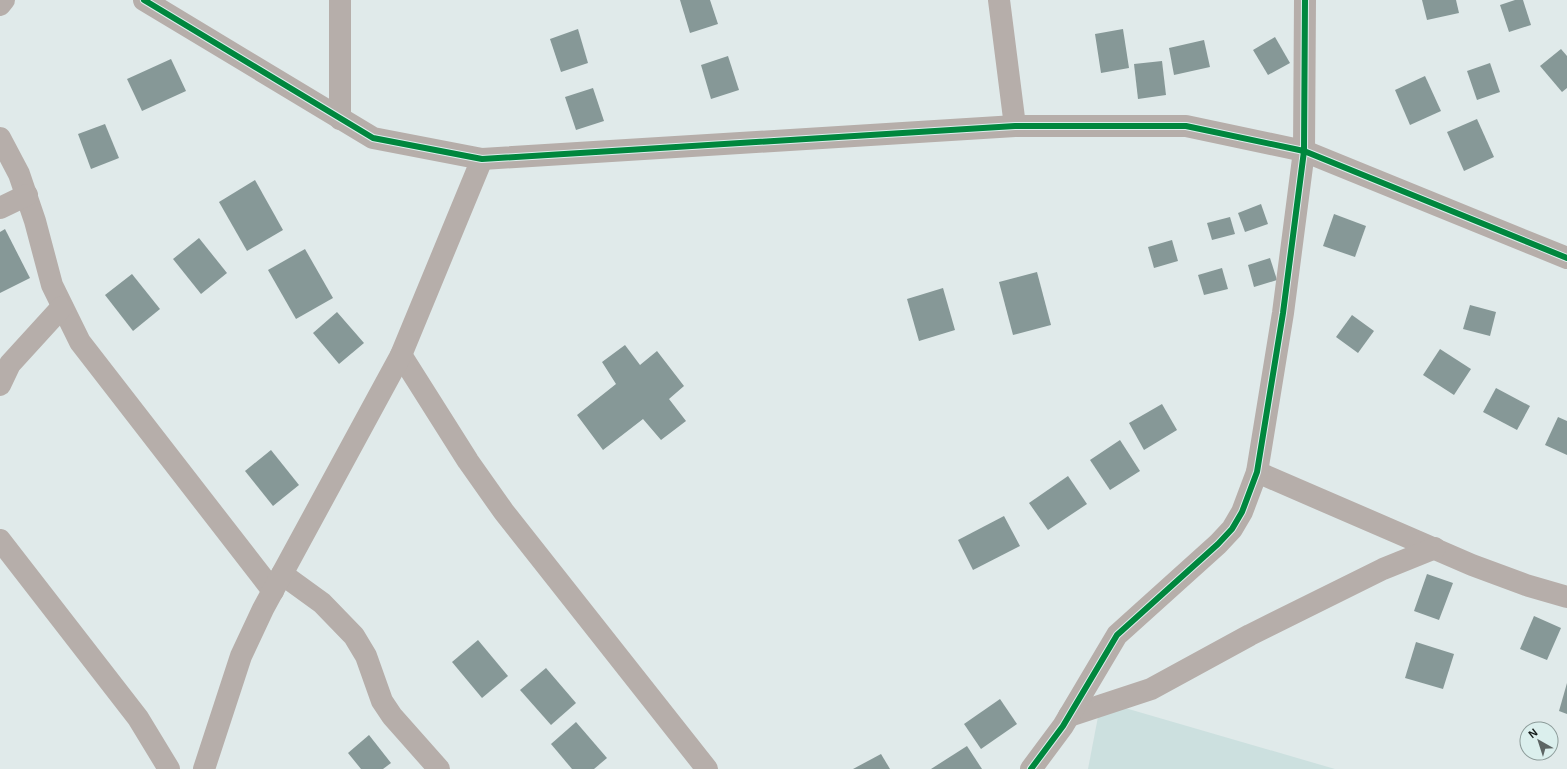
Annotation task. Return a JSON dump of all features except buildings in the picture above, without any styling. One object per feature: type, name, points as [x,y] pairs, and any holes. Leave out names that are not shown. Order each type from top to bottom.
[{"type":"street","points":[[0,5],[4,0]]},
{"type":"street","points":[[144,0],[373,138],[482,158],[1016,126],[1186,126],[1304,151],[1567,258]]},
{"type":"street","points":[[340,0],[340,119]]},
{"type":"street","points":[[999,0],[1016,126]]},
{"type":"street","points":[[1031,769],[1063,726],[1117,635],[1213,549],[1232,529],[1242,512],[1257,472],[1283,313],[1304,151],[1305,0]]},
{"type":"street","points":[[0,138],[19,174],[36,221],[52,285],[80,342],[278,582],[322,603],[354,636],[366,656],[382,701],[439,769]]},
{"type":"street","points":[[204,769],[241,656],[263,609],[401,355],[482,158]]},
{"type":"street","points":[[0,208],[26,195]]},
{"type":"street","points":[[0,385],[10,364],[62,307]]},
{"type":"street","points":[[401,355],[468,461],[504,512],[707,769]]},
{"type":"street","points":[[1257,472],[1472,565],[1526,585],[1567,597]]},
{"type":"street","points":[[0,540],[138,718],[169,769]]},
{"type":"street","points":[[1069,716],[1151,689],[1250,636],[1383,569],[1435,548]]},
{"type":"shaded area","points":[[1101,701],[1335,769],[1088,769]]},
{"type":"cycle path","points":[[144,0],[373,138],[482,159],[1015,126],[1186,126],[1304,151],[1567,258]]},
{"type":"cycle path","points":[[1031,769],[1063,726],[1117,635],[1218,544],[1232,529],[1242,512],[1257,472],[1283,313],[1304,151],[1305,0]]}]
